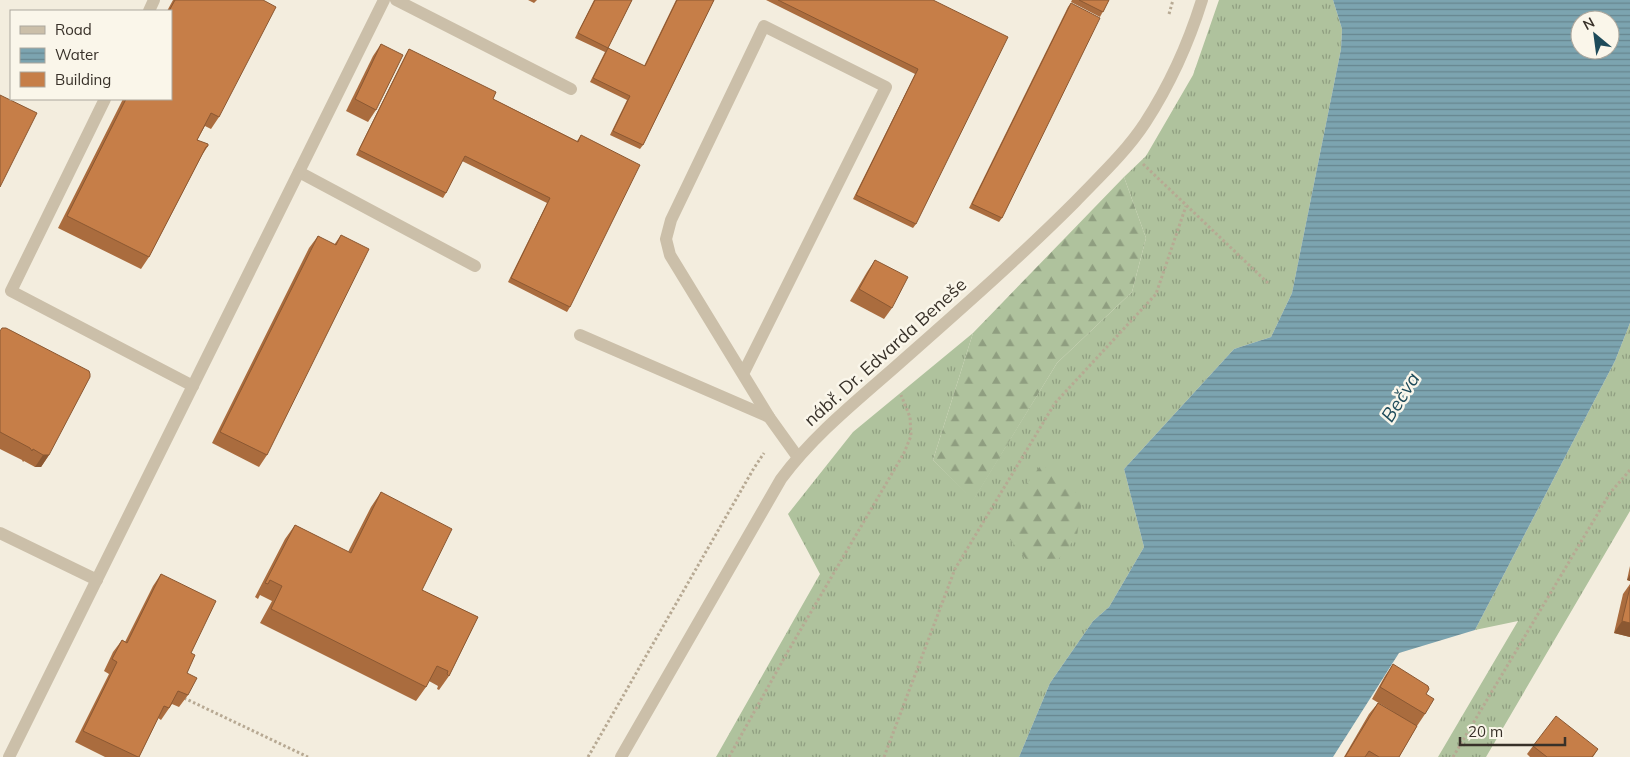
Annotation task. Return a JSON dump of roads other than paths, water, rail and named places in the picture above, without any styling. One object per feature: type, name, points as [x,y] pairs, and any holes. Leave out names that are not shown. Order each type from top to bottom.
[{"type":"street","points":[[9,757],[384,0]]},
{"type":"street","points":[[396,0],[571,89]]},
{"type":"street","name":"nábř. Dr. Edvarda Beneše","points":[[621,757],[781,478],[797,456],[1047,229],[1126,148],[1144,124],[1173,77],[1202,0]]},
{"type":"street","points":[[743,374],[886,87],[764,26],[671,220],[666,239],[670,255],[769,417],[797,456]]},
{"type":"street","points":[[104,100],[5,292],[193,386]]},
{"type":"street","points":[[299,172],[475,266]]},
{"type":"street","points":[[580,335],[769,417]]},
{"type":"street","points":[[0,533],[97,580]]},
{"type":"water","name":"Bečva","points":[[1333,0],[1630,0],[1630,323],[1615,361],[1475,630],[1399,653],[1333,757],[1019,757],[1050,683],[1093,621],[1109,607],[1144,547],[1124,469],[1234,349],[1271,337],[1292,293],[1341,49],[1342,29]]}]
